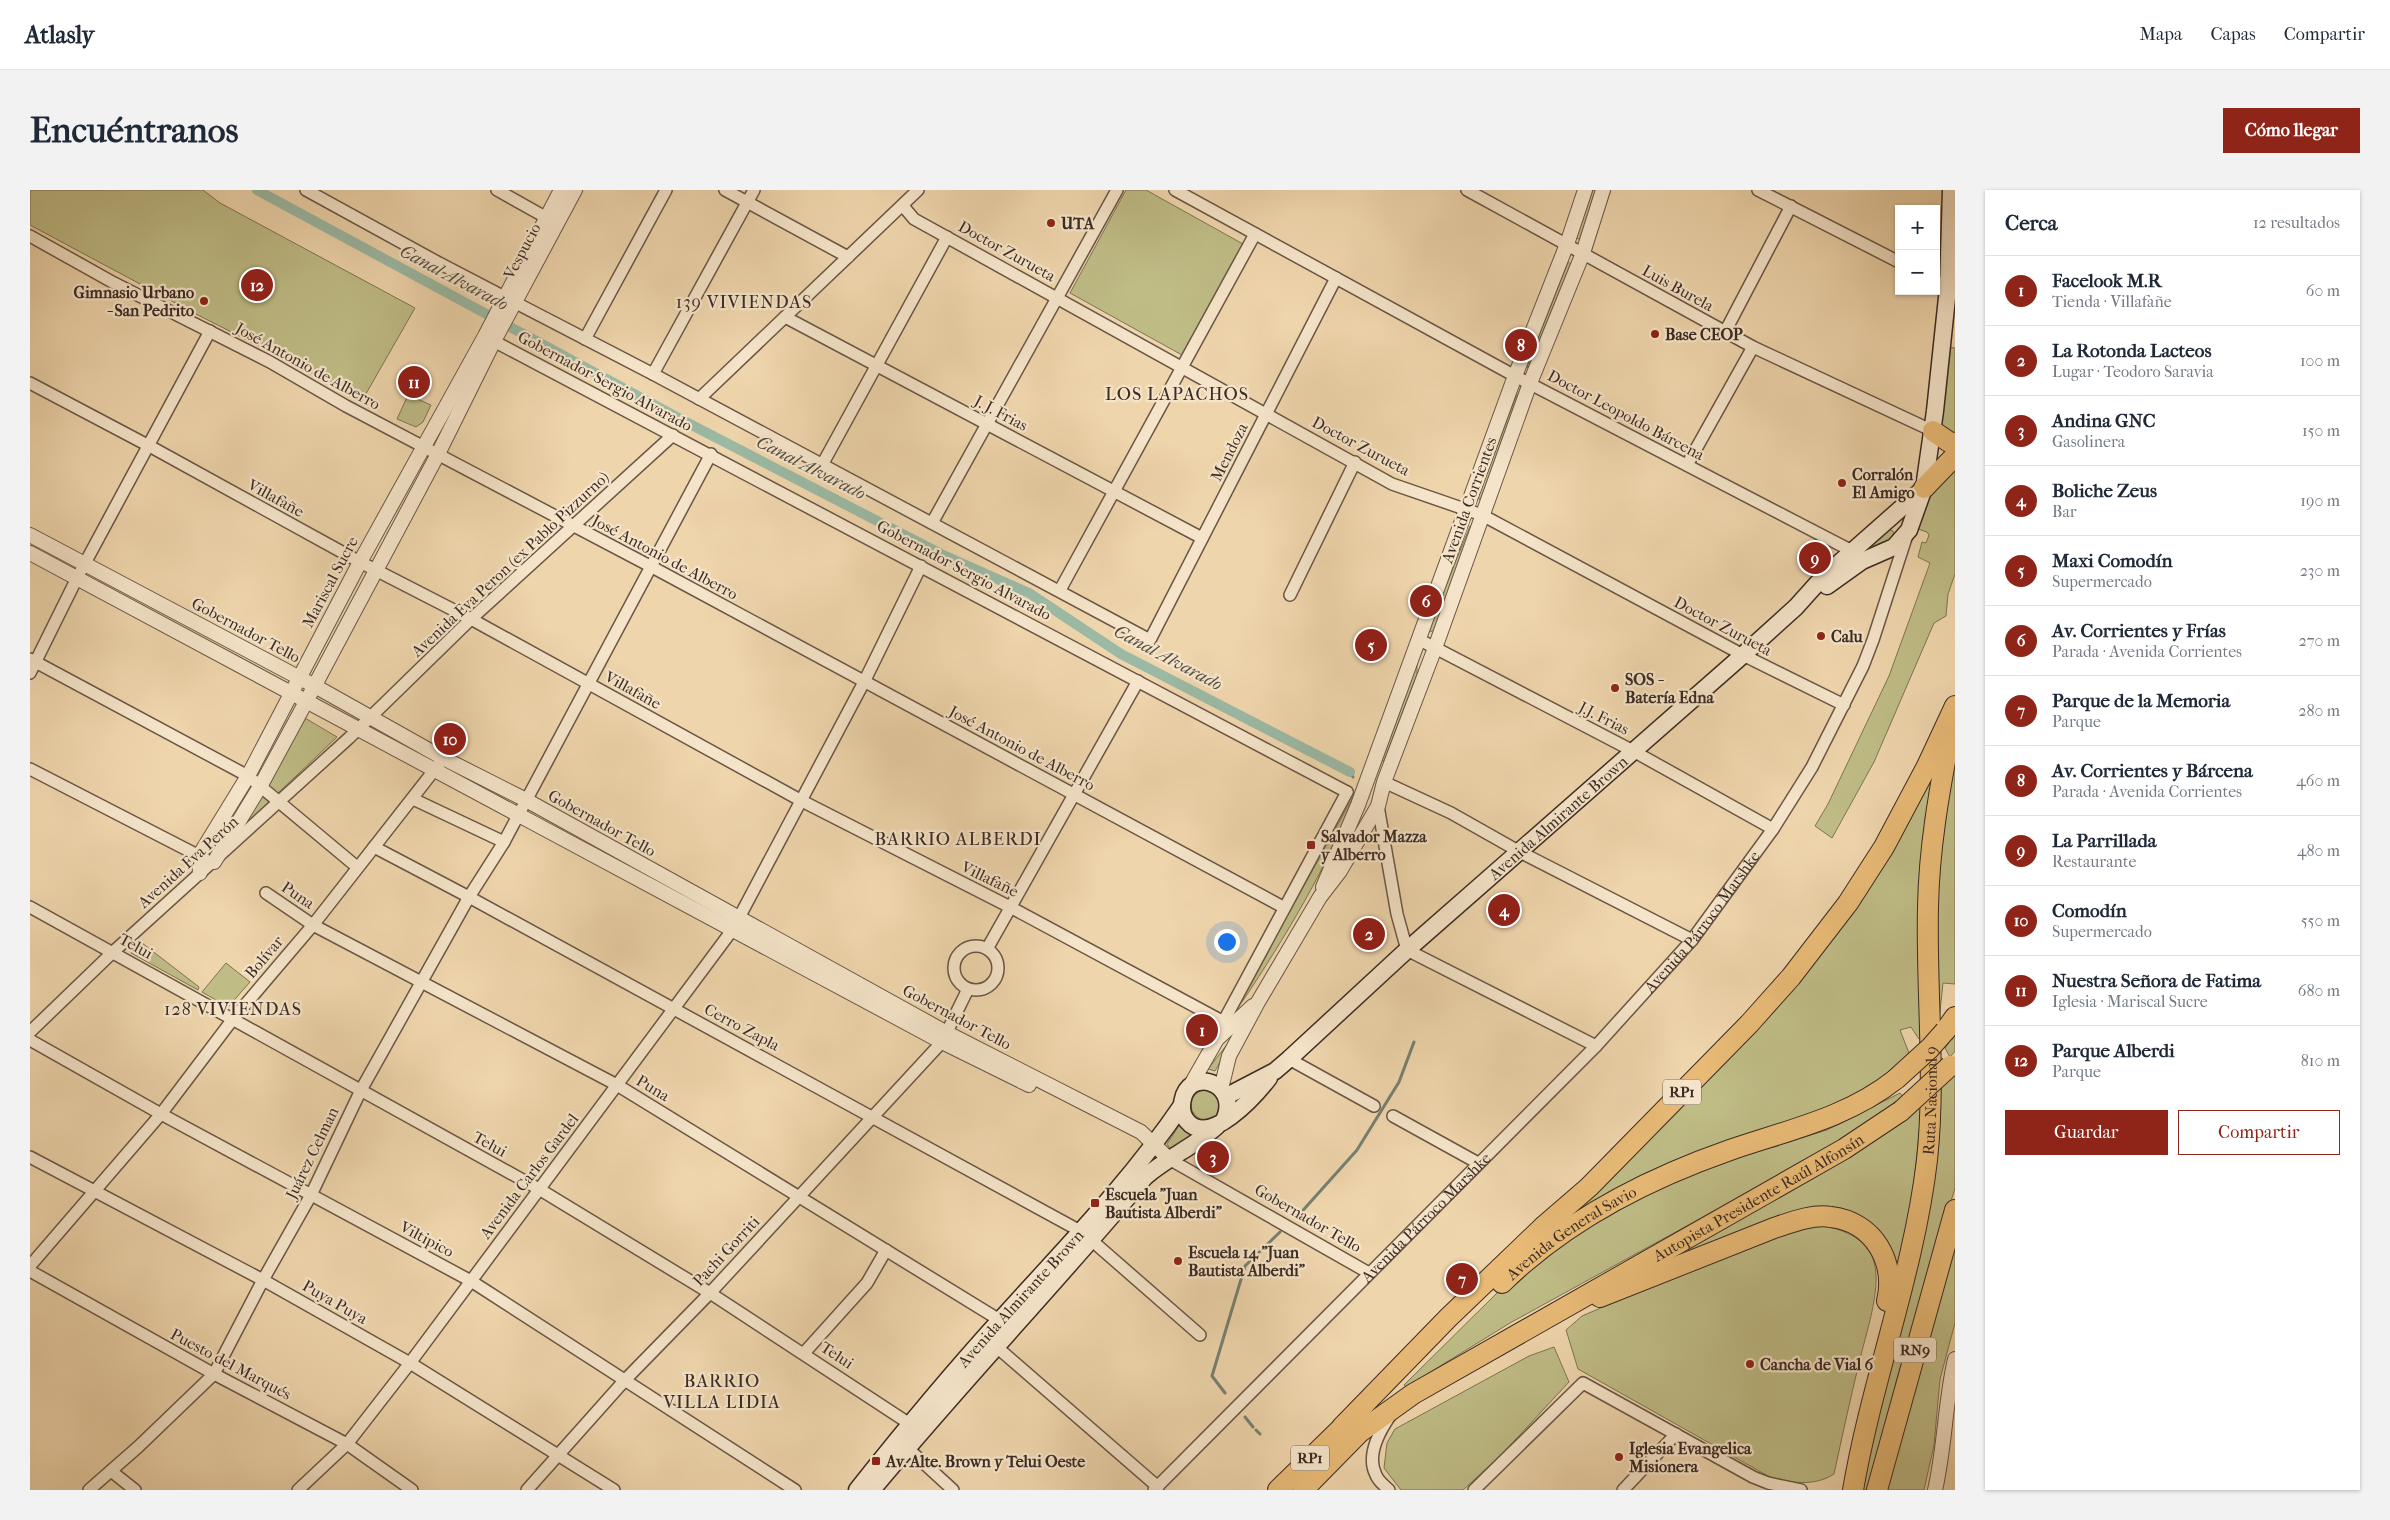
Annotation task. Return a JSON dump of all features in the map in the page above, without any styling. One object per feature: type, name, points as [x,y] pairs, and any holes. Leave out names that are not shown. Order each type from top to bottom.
[{"type":"highway","points":[[1928,429],[1949,442],[1955,443]]},
{"type":"highway","points":[[1919,492],[1955,456]]},
{"type":"highway","name":"RP1","points":[[1342,1427],[1456,1311],[1545,1225],[1589,1187],[1749,1024],[1791,978],[1848,903],[1884,847],[1927,766],[1955,706]]},
{"type":"highway","name":"Ruta Nacional 9","points":[[1853,1490],[1862,1436],[1913,1240],[1925,1174],[1929,1109],[1928,915],[1930,854],[1955,706]]},
{"type":"highway","name":"Avenida General Savio","points":[[1278,1490],[1342,1427],[1447,1335],[1513,1273],[1590,1216],[1640,1186],[1687,1166],[1811,1125],[1844,1111],[1878,1093],[1930,1048],[1950,1024]]},
{"type":"highway","name":"Autopista Presidente Raúl Alfonsín","points":[[1549,1316],[1844,1149],[1900,1111],[1953,1063]]},
{"type":"highway","name":"RN9","points":[[1878,1490],[1955,1210]]},
{"type":"highway","points":[[1549,1316],[1638,1284],[1782,1226],[1821,1216],[1846,1220],[1865,1232],[1880,1248],[1890,1274],[1889,1291],[1863,1405],[1862,1436]]},
{"type":"highway","name":"RP1","points":[[1303,1490],[1360,1432],[1398,1405],[1549,1316]]},
{"type":"main road","name":"Avenida Párroco Marshke","points":[[1939,250],[1940,190]]},
{"type":"main road","name":"Avenida Párroco Marshke","points":[[1904,535],[1919,492],[1948,288],[1951,190]]},
{"type":"main road","name":"Avenida Párroco Marshke","points":[[1928,429],[1937,295]]},
{"type":"main road","points":[[1796,607],[1822,578],[1919,492]]},
{"type":"main road","points":[[1796,607],[1862,561],[1894,546],[1904,535],[1893,527],[1884,526],[1877,529]]},
{"type":"main road","name":"Avenida Almirante Brown","points":[[857,1490],[902,1444],[1087,1236],[1146,1178],[1169,1159],[1180,1155],[1200,1141],[1248,1101],[1275,1071],[1407,950],[1635,752],[1796,607]]},
{"type":"main road","points":[[1224,1092],[1275,1071]]},
{"type":"main road","points":[[1202,1081],[1213,1083],[1224,1092],[1228,1108],[1220,1124],[1202,1129],[1195,1127],[1185,1118],[1182,1105],[1184,1094],[1189,1088],[1202,1081]]},
{"type":"main road","name":"Avenida Almirante Brown","points":[[1087,1236],[1182,1105]]},
{"type":"main road","name":"Avenida Almirante Brown","points":[[872,1490],[902,1444]]},
{"type":"street","name":"Gobernador Sergio Alvarado","points":[[306,190],[509,300],[653,374],[1060,590],[1150,640]]},
{"type":"street","points":[[497,190],[547,218]]},
{"type":"street","name":"Vespucio","points":[[509,300],[561,190]]},
{"type":"street","name":"Vespucio","points":[[509,300],[575,190]]},
{"type":"street","points":[[585,339],[666,190]]},
{"type":"street","points":[[724,190],[848,257]]},
{"type":"street","points":[[653,374],[754,190]]},
{"type":"street","points":[[699,399],[918,190]]},
{"type":"street","points":[[932,523],[1117,190]]},
{"type":"street","name":"Doctor Leopoldo Bárcena","points":[[1175,190],[1530,384],[1852,551]]},
{"type":"street","name":"Luis Burela","points":[[1467,190],[1753,348],[1928,429]]},
{"type":"street","name":"Avenida Corrientes","points":[[1320,897],[1329,869],[1363,789],[1515,376],[1567,244],[1585,190]]},
{"type":"street","name":"Avenida Corrientes","points":[[1224,1092],[1229,1056],[1258,1002],[1320,897],[1340,871],[1378,806],[1384,782],[1435,648],[1530,384],[1583,253],[1603,190]]},
{"type":"street","points":[[1758,190],[1895,260]]},
{"type":"street","name":"Doctor Zurueta","points":[[903,206],[914,219],[1392,484],[1467,508],[1482,515],[1743,655],[1844,705]]},
{"type":"street","points":[[1725,332],[1791,206]]},
{"type":"street","points":[[1060,590],[1255,234]]},
{"type":"street","name":"José Antonio de Alberro","points":[[30,236],[114,283],[210,331],[422,446],[652,567],[1283,907]]},
{"type":"street","points":[[822,465],[947,237]]},
{"type":"street","name":"Mendoza","points":[[1150,640],[1336,278]]},
{"type":"street","points":[[30,769],[198,856],[214,862],[261,785],[438,454],[509,300]]},
{"type":"street","name":"J. J. Frias","points":[[785,317],[1202,538]]},
{"type":"street","points":[[30,673],[33,660],[210,331]]},
{"type":"street","name":"Gobernador Sergio Alvarado","points":[[490,338],[1347,792]]},
{"type":"street","name":"Mariscal Sucre","points":[[198,856],[248,776],[422,446],[490,338]]},
{"type":"street","points":[[1687,465],[1753,348]]},
{"type":"street","name":"Villafañe","points":[[30,383],[148,445],[360,562],[471,619],[800,800],[1012,908],[1222,1022]]},
{"type":"street","name":"Avenida Eva Peron (ex Pablo Pizzurno)","points":[[364,723],[471,619],[673,435]]},
{"type":"street","points":[[526,800],[590,684],[711,454]]},
{"type":"street","points":[[1290,595],[1354,462]]},
{"type":"street","name":"Gobernador Tello","points":[[30,535],[313,685],[364,723]]},
{"type":"street","name":"Avenida Párroco Marshke","points":[[1156,1488],[1596,1046],[1692,940],[1773,829],[1812,767],[1844,705],[1873,640],[1904,535]]},
{"type":"street","name":"Gobernador Tello","points":[[30,553],[306,700],[364,723],[440,764],[519,814],[735,924],[944,1037],[1141,1132],[1169,1159],[1369,1274]]},
{"type":"street","name":"Avenida Carlos Gardel","points":[[298,1490],[347,1444],[410,1364],[735,924],[864,682],[921,566]]},
{"type":"street","name":"J.J. Frias","points":[[1418,639],[1635,752],[1773,829]]},
{"type":"street","points":[[33,660],[248,776],[357,867]]},
{"type":"street","points":[[987,949],[1012,908],[1138,681]]},
{"type":"street","name":"Avenida Eva Perón","points":[[30,1032],[113,952],[280,802],[364,723]]},
{"type":"street","name":"Gobernador Tello","points":[[440,764],[526,800],[735,924]]},
{"type":"street","name":"Bolívar","points":[[30,1266],[161,1114],[233,1019],[313,925],[440,764]]},
{"type":"street","points":[[1384,782],[1451,813],[1520,852],[1692,940]]},
{"type":"street","points":[[1217,1039],[1222,1022],[1347,792],[1363,789]]},
{"type":"street","points":[[413,799],[504,842]]},
{"type":"street","name":"Juárez Celman","points":[[89,1490],[214,1374],[310,1195],[361,1090],[469,897],[504,842],[526,800]]},
{"type":"street","points":[[1378,806],[1398,914],[1407,950],[1596,1046]]},
{"type":"street","name":"Cerro Zapla","points":[[374,847],[873,1117],[1087,1236],[1200,1335]]},
{"type":"street","points":[[198,856],[200,873]]},
{"type":"street","name":"Puna","points":[[266,893],[313,925],[617,1085],[1007,1324]]},
{"type":"street","name":"Telui","points":[[30,907],[539,1189],[710,1293],[916,1427]]},
{"type":"street","points":[[974,946],[987,949],[993,954],[998,966],[995,980],[983,990],[968,989],[962,985],[954,972],[957,958],[967,948],[974,946]]},
{"type":"street","name":"Pachi Gorriti","points":[[527,1490],[557,1454],[625,1380],[710,1293],[873,1117],[944,1037],[968,989]]},
{"type":"street","name":"Avenida Corrientes","points":[[1189,1088],[1217,1039],[1258,1002]]},
{"type":"street","name":"Viltipico","points":[[30,1040],[161,1114],[472,1281],[795,1490]]},
{"type":"street","points":[[1289,1060],[1374,1106]]},
{"type":"street","points":[[1392,1116],[1478,1163]]},
{"type":"street","name":"Puya Puya","points":[[30,1158],[263,1280],[410,1364],[614,1490]]},
{"type":"street","points":[[804,1353],[867,1283],[886,1250]]},
{"type":"street","name":"Puesto del Marqués","points":[[30,1271],[214,1374],[347,1444],[410,1490]]},
{"type":"street","points":[[991,1343],[1156,1488]]},
{"type":"street","points":[[1935,1490],[1942,1455],[1948,1392],[1955,1359]]},
{"type":"street","points":[[1474,1490],[1583,1383],[1753,1477],[1784,1489],[1801,1490]]},
{"type":"street","points":[[1389,1490],[1374,1473],[1372,1457],[1379,1435],[1398,1405]]},
{"type":"street","points":[[1623,1490],[1676,1434]]},
{"type":"street","points":[[902,1444],[953,1490]]},
{"type":"street","points":[[111,1471],[134,1490]]},
{"type":"shaded area","points":[[30,190],[203,190],[220,203],[415,308],[363,399],[196,314],[30,225]]},
{"type":"shaded area","points":[[1126,190],[1146,190],[1243,244],[1182,355],[1070,293]]},
{"type":"shaded area","points":[[1591,190],[1597,190],[1581,238],[1578,239],[1576,237]]},
{"type":"shaded area","points":[[1568,262],[1571,264],[1528,368],[1527,366]]},
{"type":"shaded area","points":[[1946,347],[1955,348],[1955,439],[1948,436],[1941,422]]},
{"type":"shaded area","points":[[1519,394],[1482,500],[1480,500],[1478,497],[1516,396]]},
{"type":"shaded area","points":[[408,395],[431,405],[423,422],[416,427],[397,419]]},
{"type":"shaded area","points":[[1955,470],[1955,574],[1948,594],[1946,616],[1934,623],[1874,762],[1832,838],[1815,826],[1828,804],[1889,676],[1930,563],[1918,557],[1922,542],[1926,543],[1929,535],[1927,532],[1915,528],[1926,494]]},
{"type":"shaded area","points":[[1470,526],[1472,526],[1434,630],[1430,632],[1428,630]]},
{"type":"shaded area","points":[[1888,529],[1893,531],[1895,538],[1861,554]]},
{"type":"shaded area","points":[[1418,656],[1420,656],[1417,664],[1417,674],[1384,761],[1382,761],[1382,757]]},
{"type":"shaded area","points":[[305,718],[337,737],[277,794],[268,785]]},
{"type":"shaded area","points":[[1955,736],[1955,984],[1943,983],[1939,1021],[1932,966],[1936,862]]},
{"type":"shaded area","points":[[1941,749],[1923,1035],[1919,1039],[1911,1027],[1900,1030],[1909,1053],[1891,1070],[1851,1096],[1807,1115],[1737,1137],[1648,1172],[1561,1220],[1758,1023]]},
{"type":"shaded area","points":[[262,790],[272,802],[232,841]]},
{"type":"shaded area","points":[[1353,797],[1355,797],[1344,824],[1318,877],[1258,978],[1238,1005]]},
{"type":"shaded area","points":[[142,943],[199,987],[198,990],[131,953]]},
{"type":"shaded area","points":[[226,963],[250,982],[228,1007],[202,992]]},
{"type":"shaded area","points":[[1239,1029],[1215,1071],[1208,1069]]},
{"type":"shaded area","points":[[1955,1034],[1955,1051],[1950,1057],[1945,1048]]},
{"type":"shaded area","points":[[1955,1075],[1955,1188],[1898,1375],[1868,1490],[1858,1490],[1936,1092]]},
{"type":"shaded area","points":[[1206,1090],[1212,1091],[1220,1099],[1220,1111],[1212,1119],[1206,1120],[1200,1119],[1192,1111],[1191,1105],[1192,1099],[1200,1091]]},
{"type":"shaded area","points":[[1900,1093],[1905,1099],[1863,1129],[1510,1323],[1406,1387],[1404,1385],[1500,1290],[1534,1261],[1623,1203],[1727,1161],[1827,1130]]},
{"type":"shaded area","points":[[1921,1106],[1913,1189],[1897,1271],[1838,1213],[1616,1282],[1810,1180]]},
{"type":"shaded area","points":[[1180,1124],[1188,1132],[1198,1135],[1174,1149],[1170,1149],[1167,1144]]},
{"type":"shaded area","points":[[1817,1225],[1843,1231],[1859,1240],[1870,1253],[1876,1273],[1872,1312],[1834,1474],[1818,1481],[1810,1482],[1793,1482],[1768,1476],[1578,1369],[1566,1330],[1582,1316],[1747,1245]]},
{"type":"shaded area","points":[[1955,1233],[1955,1323],[1940,1379],[1934,1445],[1924,1490],[1884,1490]]},
{"type":"shaded area","points":[[1467,1264],[1478,1275],[1458,1295],[1447,1284]]},
{"type":"shaded area","points":[[1554,1347],[1569,1382],[1502,1454],[1463,1490],[1401,1490],[1384,1468],[1387,1443],[1395,1429],[1529,1356]]},
{"type":"waterway","name":"Canal Alvarado","points":[[257,190],[684,421],[941,554],[1029,593],[1121,654],[1350,772]]},
{"type":"waterway","name":"Canal Alvarado","points":[[1350,772],[1353,777]]},
{"type":"waterway","points":[[1297,1217],[1357,1150],[1399,1082],[1414,1042]]},
{"type":"waterway","points":[[1225,1393],[1212,1376],[1245,1266],[1280,1232]]},
{"type":"waterway","points":[[1245,1417],[1253,1427]]},
{"type":"waterway","points":[[1256,1430],[1260,1434]]},
{"type":"place","name":"UTA","points":[[1051,223]]},
{"type":"place","name":"Parque Alberdi","points":[[257,285]]},
{"type":"place","name":"Gimnasio Urbano - San Pedrito","points":[[204,301]]},
{"type":"place","name":"Base CEOP","points":[[1655,334]]},
{"type":"place","name":"Av. Corrientes y Bárcena","points":[[1521,345]]},
{"type":"place","name":"Nuestra Señora de Fatima","points":[[414,382]]},
{"type":"place","name":"Corralón El Amigo","points":[[1842,483]]},
{"type":"place","name":"La Parrillada","points":[[1815,558]]},
{"type":"place","name":"Av. Corrientes y Frías","points":[[1426,601]]},
{"type":"place","name":"Calu","points":[[1821,636]]},
{"type":"place","name":"Maxi Comodín","points":[[1371,645]]},
{"type":"place","name":"SOS - Batería Edna","points":[[1615,688]]},
{"type":"place","name":"Comodín","points":[[450,739]]},
{"type":"place","name":"Salvador Mazza y Alberro","points":[[1311,845]]},
{"type":"place","name":"Boliche Zeus","points":[[1504,910]]},
{"type":"place","name":"La Rotonda Lacteos","points":[[1369,934]]},
{"type":"place","name":"Facelook M.R","points":[[1202,1030]]},
{"type":"place","name":"Andina GNC","points":[[1213,1157]]},
{"type":"place","name":"Escuela \"Juan Bautista Alberdi\"","points":[[1095,1203]]},
{"type":"place","name":"Escuela 14 \"Juan Bautista Alberdi\"","points":[[1178,1261]]},
{"type":"place","name":"Parque de la Memoria","points":[[1462,1279]]},
{"type":"place","name":"Cancha de Vial 6","points":[[1750,1364]]},
{"type":"place","name":"Iglesia Evangelica Misionera","points":[[1619,1457]]},
{"type":"place","name":"Av. Alte. Brown y Telui Oeste","points":[[876,1461]]},
{"type":"district","name":"139 VIVIENDAS","points":[[744,302]]},
{"type":"district","name":"LOS LAPACHOS","points":[[1177,394]]},
{"type":"district","name":"BARRIO ALBERDI","points":[[958,839]]},
{"type":"district","name":"128 VIVIENDAS","points":[[233,1009]]},
{"type":"district","name":"BARRIO VILLA LIDIA","points":[[722,1391]]}]
